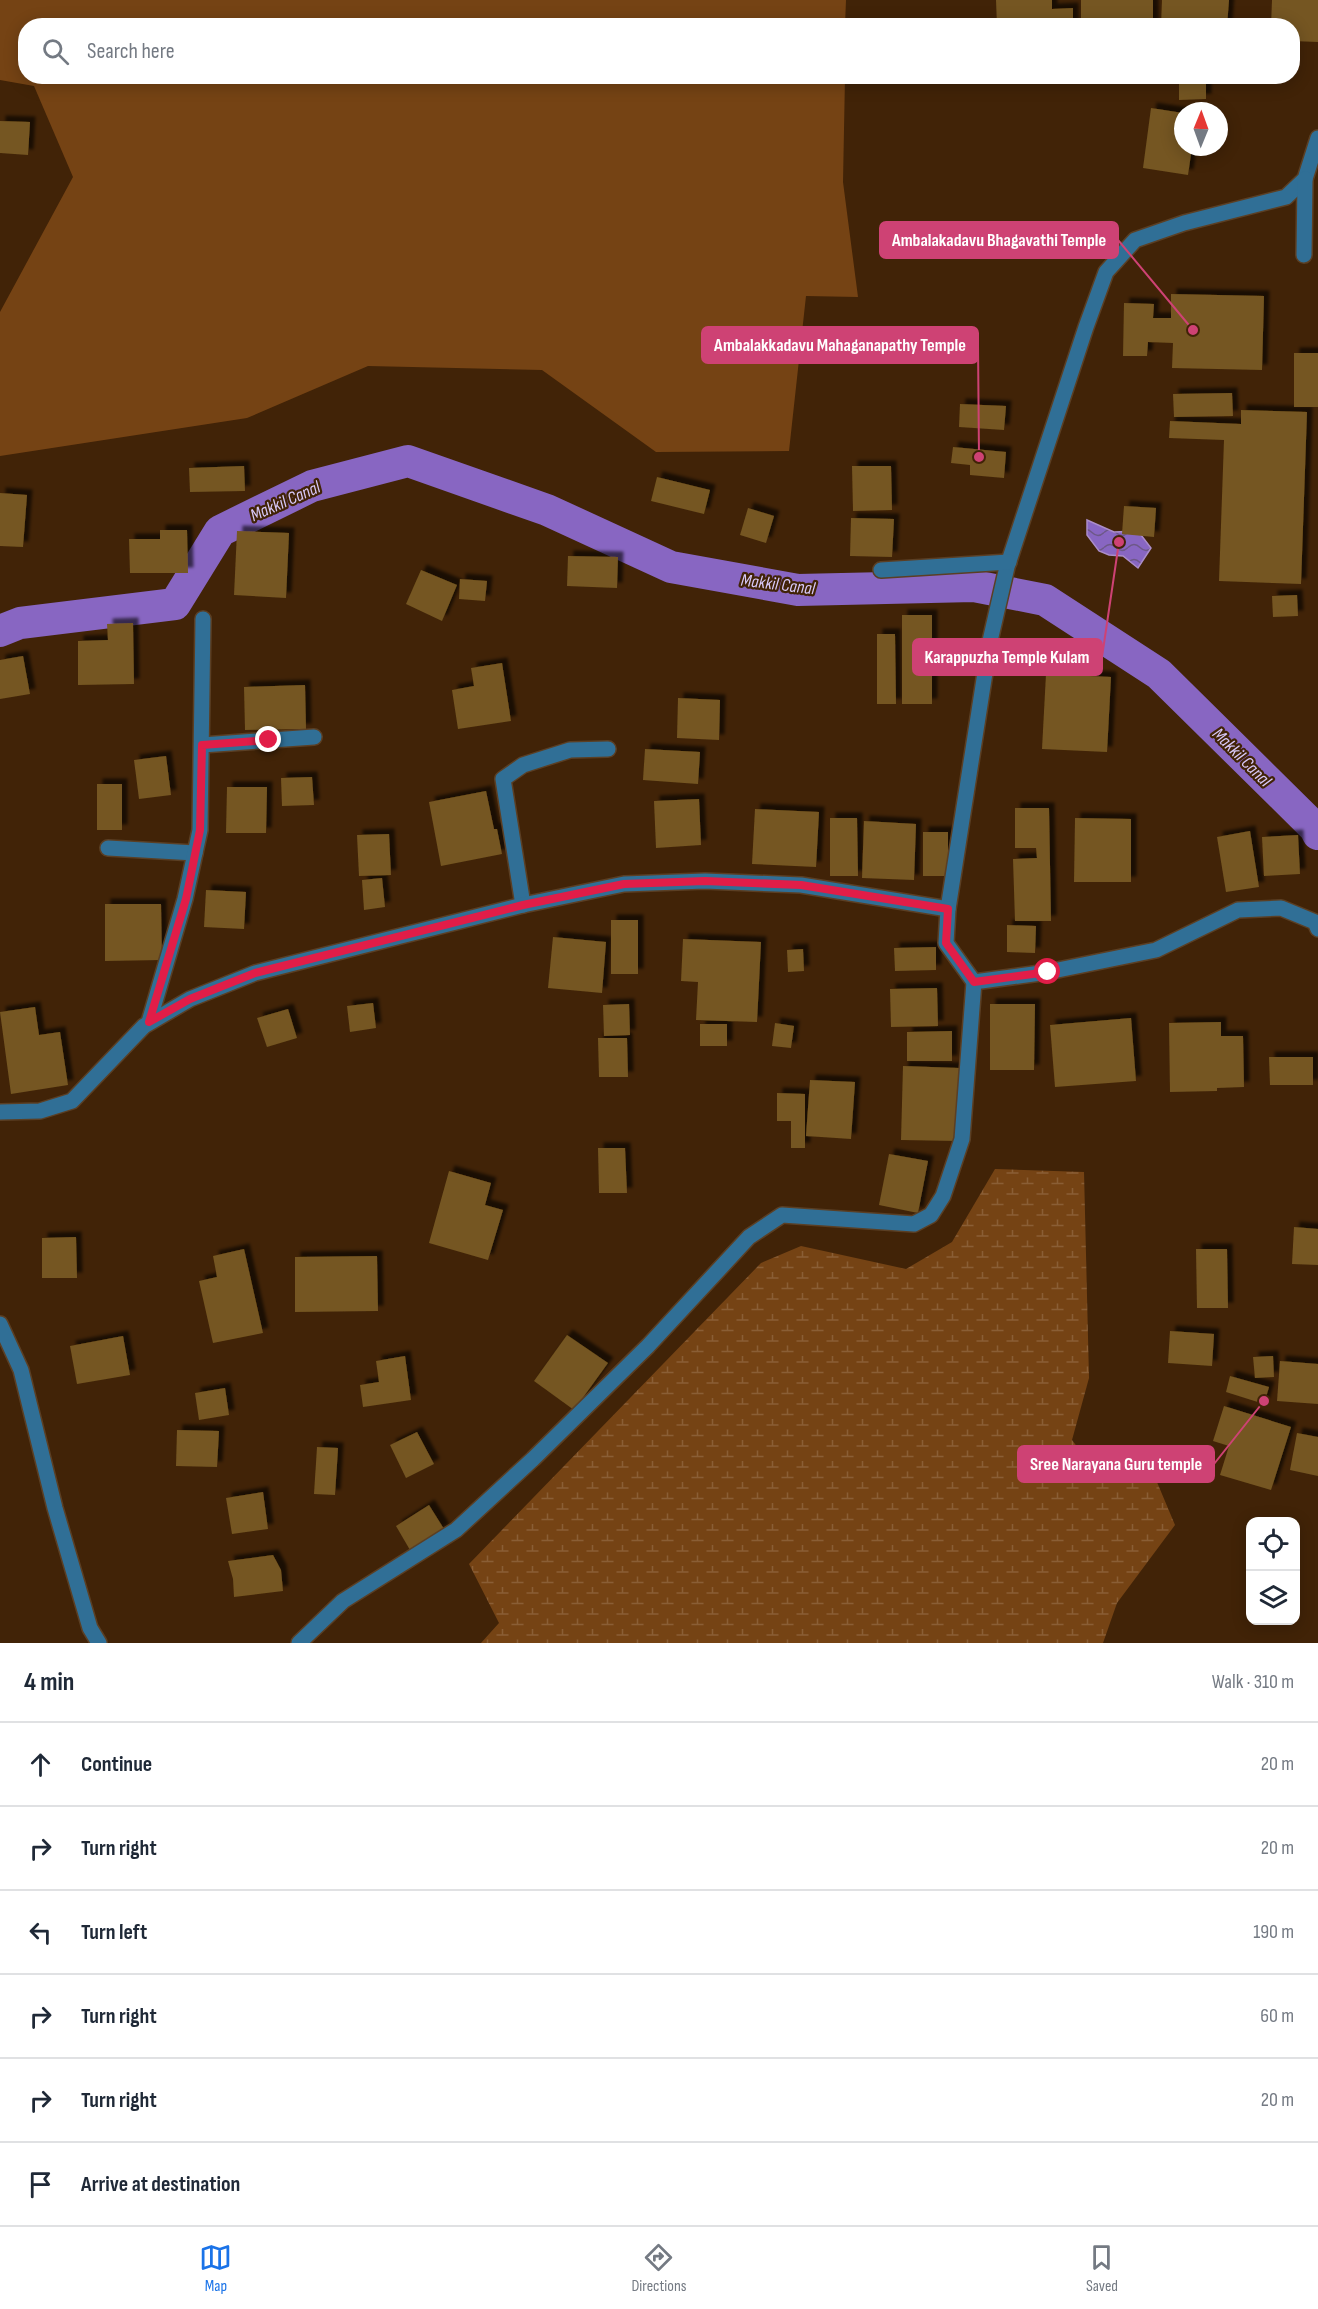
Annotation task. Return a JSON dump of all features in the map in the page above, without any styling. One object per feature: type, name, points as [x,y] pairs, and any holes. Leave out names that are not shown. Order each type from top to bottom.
[{"type":"street","points":[[1304,255],[1305,179],[1318,138]]},
{"type":"street","points":[[298,1643],[343,1601],[456,1530],[533,1459],[648,1346],[749,1237],[782,1215],[914,1224],[931,1215],[943,1196],[962,1139],[974,982],[946,943],[948,909],[990,640],[1008,565],[1086,327],[1106,272],[1134,240],[1184,223],[1286,197],[1305,179]]},
{"type":"street","points":[[881,570],[1008,565]]},
{"type":"street","points":[[149,1022],[186,899],[200,830],[203,620]]},
{"type":"street","points":[[202,745],[314,738]]},
{"type":"street","points":[[523,905],[503,779],[523,765],[570,750],[608,749]]},
{"type":"street","points":[[108,848],[195,854]]},
{"type":"street","points":[[0,1112],[40,1111],[72,1101],[149,1022],[190,999],[255,973],[523,905],[624,884],[705,881],[801,885],[948,909]]},
{"type":"street","points":[[974,982],[1048,972],[1156,950],[1238,910],[1281,908],[1315,922],[1318,929]]},
{"type":"street","points":[[0,1324],[21,1370],[58,1519],[90,1628],[99,1643]]},
{"type":"green space","points":[[0,0],[846,0],[845,18],[18,18],[18,83],[0,80]]},
{"type":"green space","points":[[23,84],[845,84],[843,182],[858,297],[806,296],[789,451],[656,452],[542,370],[368,366],[247,418],[0,456],[0,312],[73,177],[34,86]]},
{"type":"green space","points":[[995,1169],[1084,1172],[1089,1378],[1072,1440],[1093,1468],[1154,1475],[1175,1525],[1117,1603],[1103,1643],[481,1643],[499,1623],[469,1564],[761,1263],[801,1246],[906,1269],[952,1242]]},
{"type":"water","points":[[1087,520],[1114,532],[1138,531],[1151,548],[1138,568],[1123,556],[1109,555],[1099,551],[1087,535]]},
{"type":"building","points":[[996,0],[1052,0],[1052,9],[1073,8],[1073,18],[997,18]]},
{"type":"building","points":[[1081,0],[1153,0],[1153,18],[1081,18]]},
{"type":"building","points":[[1162,0],[1229,0],[1228,18],[1161,18]]},
{"type":"building","points":[[1272,0],[1318,0],[1318,42],[1300,41],[1300,18],[1271,18]]},
{"type":"building","points":[[1179,84],[1206,84],[1206,99],[1179,100]]},
{"type":"building","points":[[1151,108],[1174,112],[1174,156],[1191,156],[1188,175],[1143,168]]},
{"type":"building","points":[[0,121],[30,122],[28,155],[0,153]]},
{"type":"building","points":[[1171,294],[1264,296],[1262,370],[1172,368],[1173,343],[1148,342],[1147,356],[1123,356],[1124,303],[1154,304],[1153,318],[1171,318]]},
{"type":"building","points":[[1294,353],[1318,353],[1318,407],[1294,407]]},
{"type":"building","points":[[1232,393],[1233,416],[1174,417],[1173,394]]},
{"type":"building","points":[[960,404],[1006,406],[1004,430],[959,427]]},
{"type":"building","points":[[1241,410],[1307,412],[1301,584],[1219,581],[1224,440],[1169,438],[1170,421],[1241,424]]},
{"type":"building","points":[[953,447],[1006,452],[1004,478],[970,475],[970,465],[951,463]]},
{"type":"building","points":[[244,466],[245,491],[190,492],[189,468]]},
{"type":"building","points":[[852,466],[891,466],[892,510],[853,511]]},
{"type":"building","points":[[657,477],[710,490],[704,514],[651,501]]},
{"type":"building","points":[[0,493],[27,495],[23,547],[0,546]]},
{"type":"building","points":[[1124,506],[1156,508],[1154,537],[1122,534]]},
{"type":"building","points":[[748,508],[774,516],[766,543],[740,535]]},
{"type":"building","points":[[851,518],[894,519],[892,557],[850,556]]},
{"type":"building","points":[[160,530],[187,530],[188,573],[130,573],[129,539],[160,539]]},
{"type":"building","points":[[237,531],[289,533],[286,598],[234,595]]},
{"type":"building","points":[[568,556],[618,557],[617,588],[567,586]]},
{"type":"building","points":[[421,570],[457,585],[442,621],[406,604]]},
{"type":"building","points":[[460,579],[487,581],[485,601],[459,599]]},
{"type":"building","points":[[1297,595],[1298,616],[1273,617],[1272,596]]},
{"type":"building","points":[[902,615],[932,615],[932,704],[902,704]]},
{"type":"building","points":[[133,623],[134,684],[78,685],[78,641],[108,640],[107,624]]},
{"type":"building","points":[[877,634],[895,634],[896,704],[877,704]]},
{"type":"building","points":[[23,656],[30,694],[0,699],[0,660]]},
{"type":"building","points":[[502,663],[511,721],[458,729],[452,690],[474,686],[471,668]]},
{"type":"building","points":[[1046,674],[1111,677],[1107,752],[1042,749]]},
{"type":"building","points":[[305,685],[306,729],[245,730],[244,687]]},
{"type":"building","points":[[678,698],[720,700],[719,740],[677,738]]},
{"type":"building","points":[[645,749],[700,752],[698,784],[643,780]]},
{"type":"building","points":[[166,756],[171,795],[139,799],[134,760]]},
{"type":"building","points":[[312,777],[314,805],[282,806],[281,778]]},
{"type":"building","points":[[97,784],[122,784],[122,830],[97,830]]},
{"type":"building","points":[[227,787],[267,787],[266,833],[226,833]]},
{"type":"building","points":[[486,791],[502,854],[441,866],[429,802]]},
{"type":"building","points":[[699,799],[701,845],[656,848],[654,801]]},
{"type":"building","points":[[1015,808],[1049,808],[1051,921],[1015,921],[1013,859],[1037,858],[1036,848],[1015,848]]},
{"type":"building","points":[[755,809],[819,812],[816,867],[752,864]]},
{"type":"building","points":[[830,818],[857,818],[858,876],[830,876]]},
{"type":"building","points":[[1075,818],[1131,819],[1131,882],[1074,882]]},
{"type":"building","points":[[864,821],[916,824],[914,880],[862,878]]},
{"type":"building","points":[[1250,831],[1259,887],[1226,892],[1217,837]]},
{"type":"building","points":[[923,832],[948,832],[948,876],[923,876]]},
{"type":"building","points":[[389,834],[391,875],[359,876],[357,835]]},
{"type":"building","points":[[1298,835],[1300,874],[1264,876],[1262,837]]},
{"type":"building","points":[[382,878],[385,907],[364,910],[362,880]]},
{"type":"building","points":[[206,890],[246,892],[244,929],[204,927]]},
{"type":"building","points":[[105,904],[161,904],[162,960],[105,961]]},
{"type":"building","points":[[611,920],[638,920],[638,974],[611,974]]},
{"type":"building","points":[[1007,925],[1036,926],[1035,953],[1007,952]]},
{"type":"building","points":[[553,937],[606,942],[602,993],[548,988]]},
{"type":"building","points":[[683,939],[761,942],[757,1022],[696,1020],[698,982],[681,981]]},
{"type":"building","points":[[936,947],[936,970],[895,971],[894,948]]},
{"type":"building","points":[[803,949],[804,971],[788,972],[787,950]]},
{"type":"building","points":[[937,988],[938,1026],[891,1027],[890,989]]},
{"type":"building","points":[[373,1003],[376,1028],[350,1032],[347,1006]]},
{"type":"building","points":[[629,1004],[630,1035],[604,1036],[603,1005]]},
{"type":"building","points":[[990,1004],[1035,1004],[1034,1070],[990,1070]]},
{"type":"building","points":[[35,1007],[39,1035],[60,1032],[68,1085],[11,1094],[0,1012]]},
{"type":"building","points":[[288,1009],[297,1038],[267,1047],[257,1018]]},
{"type":"building","points":[[1131,1018],[1136,1081],[1055,1087],[1050,1025]]},
{"type":"building","points":[[1221,1022],[1221,1036],[1243,1036],[1244,1087],[1217,1088],[1217,1091],[1170,1092],[1169,1023]]},
{"type":"building","points":[[775,1023],[794,1026],[791,1048],[772,1046]]},
{"type":"building","points":[[700,1024],[727,1024],[727,1046],[700,1046]]},
{"type":"building","points":[[952,1031],[952,1061],[907,1061],[907,1032]]},
{"type":"building","points":[[598,1038],[627,1038],[628,1077],[599,1077]]},
{"type":"building","points":[[1269,1057],[1313,1057],[1313,1085],[1270,1085]]},
{"type":"building","points":[[903,1066],[959,1068],[957,1141],[901,1140]]},
{"type":"building","points":[[810,1080],[855,1082],[851,1139],[806,1136]]},
{"type":"building","points":[[777,1093],[805,1094],[805,1148],[791,1148],[791,1121],[777,1121]]},
{"type":"building","points":[[598,1148],[625,1148],[627,1193],[599,1193]]},
{"type":"building","points":[[889,1154],[928,1161],[918,1213],[879,1205]]},
{"type":"building","points":[[449,1171],[491,1183],[485,1205],[503,1210],[488,1260],[429,1243]]},
{"type":"building","points":[[1294,1227],[1318,1229],[1318,1265],[1292,1264]]},
{"type":"building","points":[[76,1237],[77,1278],[42,1278],[42,1238]]},
{"type":"building","points":[[244,1249],[263,1333],[213,1343],[199,1281],[217,1277],[213,1256]]},
{"type":"building","points":[[1196,1249],[1227,1249],[1228,1308],[1197,1308]]},
{"type":"building","points":[[377,1256],[378,1311],[295,1312],[295,1257]]},
{"type":"building","points":[[1170,1331],[1214,1334],[1212,1366],[1168,1363]]},
{"type":"building","points":[[567,1335],[608,1363],[574,1410],[534,1381]]},
{"type":"building","points":[[123,1336],[130,1375],[77,1384],[70,1346]]},
{"type":"building","points":[[405,1356],[411,1400],[363,1407],[360,1385],[379,1382],[376,1361]]},
{"type":"building","points":[[1273,1356],[1274,1377],[1255,1378],[1253,1357]]},
{"type":"building","points":[[1280,1361],[1318,1364],[1318,1404],[1277,1401]]},
{"type":"building","points":[[1230,1376],[1269,1387],[1264,1404],[1226,1392]]},
{"type":"building","points":[[225,1388],[229,1415],[199,1420],[195,1393]]},
{"type":"building","points":[[1224,1406],[1291,1427],[1271,1490],[1220,1475],[1229,1446],[1213,1441]]},
{"type":"building","points":[[177,1430],[219,1431],[217,1467],[176,1466]]},
{"type":"building","points":[[417,1432],[434,1464],[406,1478],[390,1445]]},
{"type":"building","points":[[1297,1433],[1318,1437],[1318,1476],[1290,1470]]},
{"type":"building","points":[[317,1447],[338,1448],[335,1495],[314,1494]]},
{"type":"building","points":[[263,1492],[268,1529],[232,1534],[226,1498]]},
{"type":"building","points":[[429,1505],[444,1529],[410,1550],[396,1526]]},
{"type":"building","points":[[273,1555],[281,1570],[283,1591],[234,1597],[233,1579],[228,1561]]},
{"type":"waterway","name":"Makkil Canal","points":[[0,631],[20,623],[175,604],[220,531],[312,486],[408,461],[547,510],[671,567],[798,590],[974,586],[1045,600],[1159,674],[1315,828],[1318,834]]},
{"type":"place","name":"Ambalakadavu Bhagavathi Temple","points":[[1193,330]]},
{"type":"place","name":"Ambalakkadavu Mahaganapathy Temple","points":[[979,457]]},
{"type":"place","name":"Karappuzha Temple Kulam","points":[[1119,542]]},
{"type":"place","name":"Sree Narayana Guru temple","points":[[1264,1401]]},
{"type":"route","points":[[269,740],[202,745],[200,830],[186,899],[149,1022],[190,999],[255,973],[523,905],[624,884],[705,881],[801,885],[948,909],[946,943],[974,982],[1048,972]]}]
